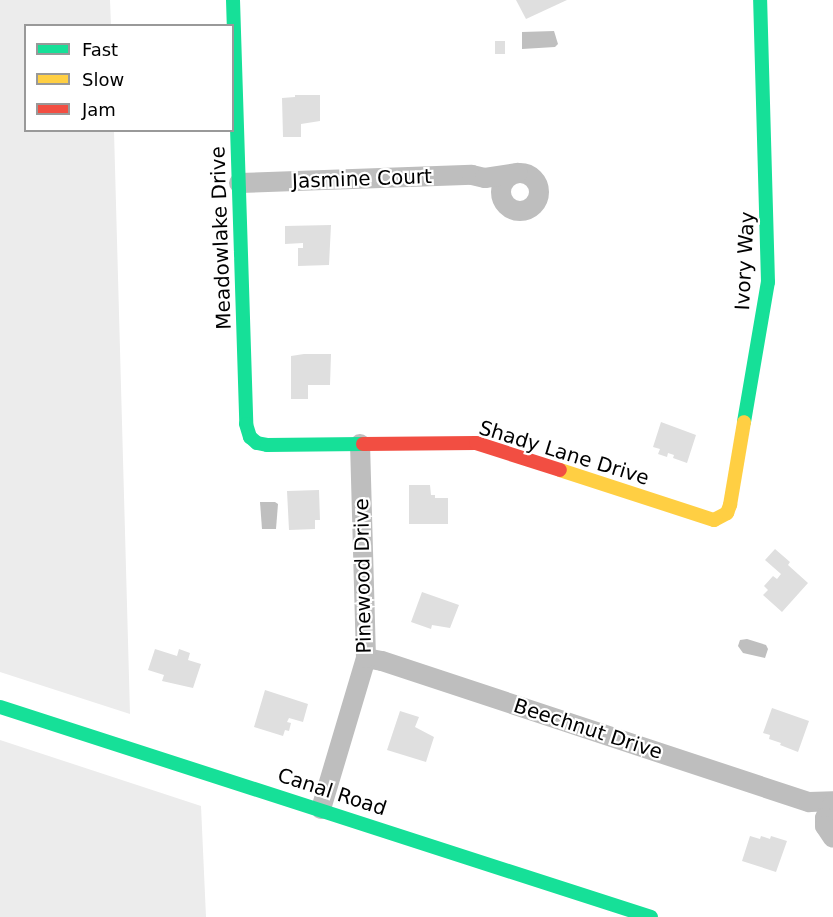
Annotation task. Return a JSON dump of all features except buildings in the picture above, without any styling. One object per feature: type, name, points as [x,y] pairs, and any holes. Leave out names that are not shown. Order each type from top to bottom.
[{"type":"street","name":"Meadowlake Drive","points":[[233,0],[234,24]]},
{"type":"street","name":"Ivory Way","points":[[722,518],[730,505],[768,282],[768,215],[760,0]]},
{"type":"street","name":"Meadowlake Drive","points":[[234,30],[246,424],[250,437]]},
{"type":"street","name":"Jasmine Court","points":[[239,183],[472,176],[485,178],[518,173]]},
{"type":"street","points":[[485,178],[508,207],[519,211],[535,203],[539,192],[535,180],[524,173],[518,173],[506,178],[502,184],[501,196]]},
{"type":"street","name":"Shady Lane Drive","points":[[250,437],[256,443],[267,445],[476,443],[706,518],[722,518]]},
{"type":"street","name":"Pinewood Drive","points":[[321,809],[366,658],[360,444]]},
{"type":"street","name":"Beechnut Drive","points":[[366,658],[382,661],[809,802],[833,802]]},
{"type":"street","name":"Canal Road","points":[[0,707],[651,917]]},
{"type":"street","name":"Beechnut Drive","points":[[809,802],[821,815],[829,832]]},
{"type":"street","name":"Beechnut Drive","points":[[829,832],[827,811],[833,802]]},
{"type":"shaded area","points":[[0,0],[110,0],[111,24],[24,24],[24,132],[114,132],[130,714],[0,672]]},
{"type":"shaded area","points":[[554,31],[558,44],[555,47],[522,49],[522,32]]},
{"type":"shaded area","points":[[260,502],[278,504],[276,529],[262,529]]},
{"type":"shaded area","points":[[747,639],[766,645],[768,649],[765,658],[743,653],[738,646],[740,640]]},
{"type":"shaded area","points":[[0,740],[201,806],[206,917],[0,917]]},
{"type":"traffic: fast","points":[[233,0],[234,24]]},
{"type":"traffic: fast","points":[[744,422],[768,282],[760,0]]},
{"type":"traffic: fast","points":[[234,33],[246,424],[250,437],[257,443],[267,445],[363,444]]},
{"type":"traffic: fast","points":[[0,707],[651,917]]},
{"type":"traffic: slow","points":[[560,470],[714,520],[727,513],[730,505],[744,422]]},
{"type":"traffic: jam","points":[[363,444],[476,443],[560,470]]}]
